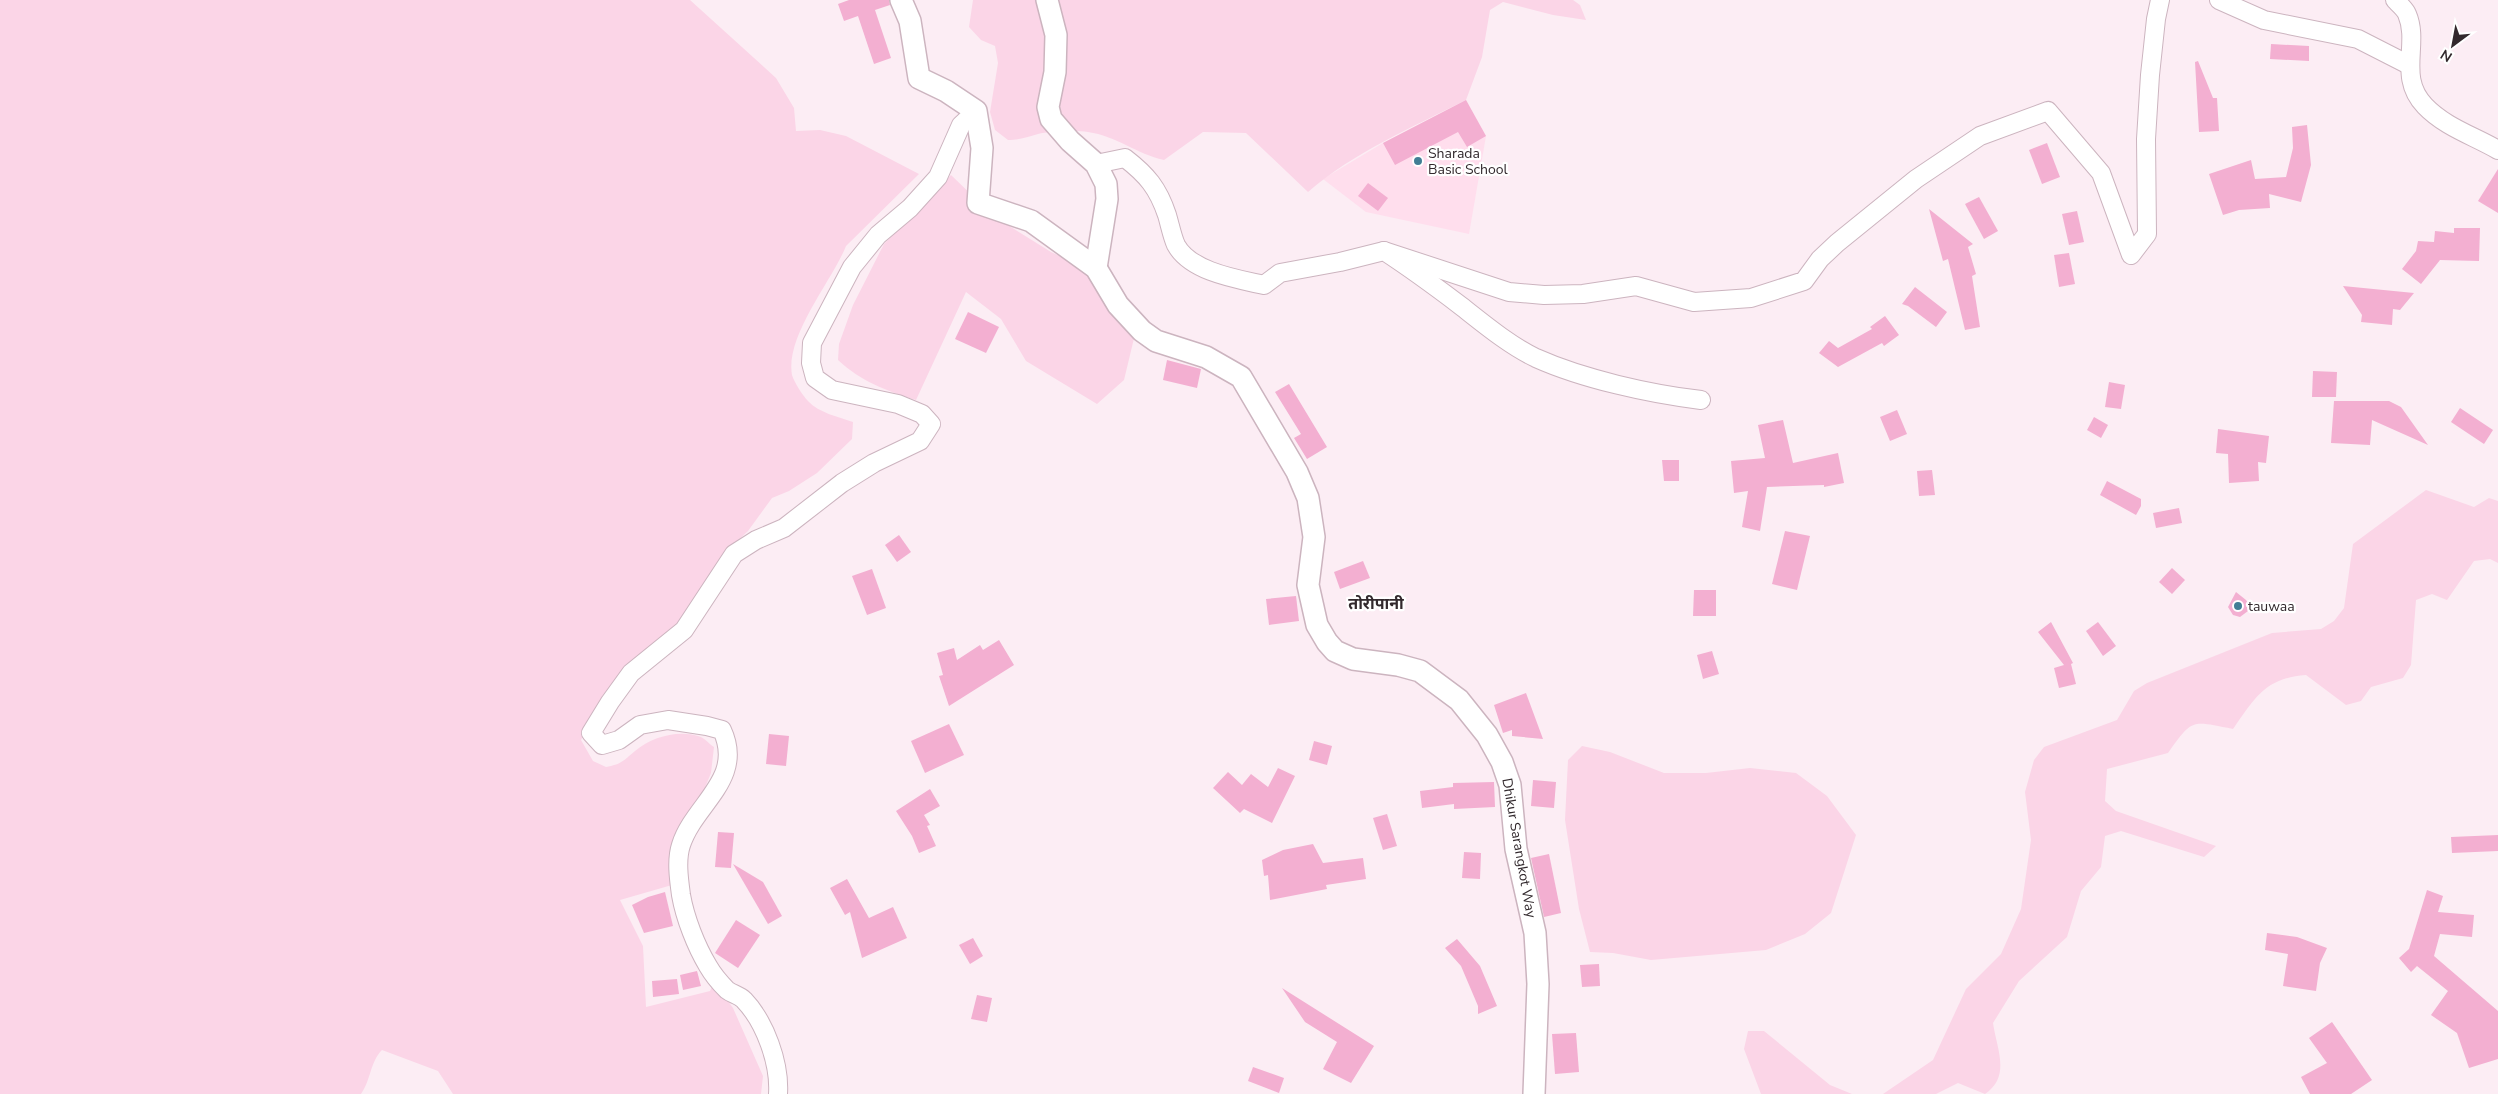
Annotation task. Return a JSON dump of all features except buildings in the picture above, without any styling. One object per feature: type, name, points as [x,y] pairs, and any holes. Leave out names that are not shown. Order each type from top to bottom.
[{"type":"street","points":[[901,0],[910,21],[919,78],[976,111]]},
{"type":"street","points":[[976,111],[982,148],[978,203],[1032,221],[1096,268],[1107,199],[1106,184],[1096,164],[1070,141],[1051,119],[1048,107],[1055,72],[1056,36],[1047,0]]},
{"type":"street","points":[[1096,164],[1125,158],[1146,174],[1161,199],[1177,246],[1197,265],[1221,275],[1264,285],[1280,273],[1340,262],[1384,250],[1509,292],[1544,295],[1583,294],[1636,286],[1694,302],[1752,298],[1804,281],[1820,259],[1844,237],[1916,179],[1980,136],[2048,111],[2100,173],[2131,255],[2147,234],[2148,121],[2156,19],[2160,0]]},
{"type":"street","points":[[2219,0],[2264,20],[2358,39],[2409,64]]},
{"type":"street","points":[[2395,0],[2407,12],[2411,24],[2409,64],[2412,82],[2424,106],[2449,124],[2498,150]]},
{"type":"street","points":[[778,1094],[779,1078],[763,1028],[743,999],[727,989],[708,967],[692,931],[681,897],[679,873],[680,847],[691,823],[720,784],[730,745],[722,730],[668,720],[640,725],[619,740],[602,745],[591,733],[631,673],[684,630],[734,554],[756,540],[784,528],[842,483],[874,463],[920,441],[931,424],[922,414],[898,404],[832,390],[816,378],[811,363],[812,342],[852,267],[878,235],[910,208],[938,177],[961,125],[976,111]]},
{"type":"street","points":[[1384,250],[1418,273],[1489,328],[1535,357],[1575,373],[1674,397],[1701,400]]},
{"type":"street","name":"Dhikur Sarangkot Way","points":[[1096,268],[1118,305],[1142,332],[1156,340],[1206,357],[1229,369],[1241,377],[1252,393],[1297,472],[1308,498],[1314,537],[1308,585],[1318,625],[1326,642],[1336,651],[1353,659],[1383,662],[1420,671],[1438,683],[1458,700],[1470,714],[1487,735],[1502,762],[1510,785],[1516,849],[1535,933],[1538,984],[1534,1094]]},
{"type":"shaded area","points":[[0,0],[690,0],[776,78],[794,108],[796,131],[820,130],[846,136],[919,174],[846,246],[802,326],[796,343],[792,360],[792,375],[797,385],[806,399],[818,409],[853,422],[852,439],[817,473],[789,491],[772,498],[748,531],[729,549],[670,635],[617,678],[603,695],[581,740],[593,761],[606,767],[622,762],[649,742],[673,734],[690,734],[700,737],[714,747],[711,773],[704,790],[678,828],[670,848],[672,885],[620,900],[643,946],[646,1007],[710,991],[714,982],[733,1008],[763,1076],[761,1094],[453,1094],[438,1071],[382,1050],[375,1060],[361,1094],[0,1094]]},
{"type":"shaded area","points":[[973,0],[1573,0],[1580,5],[1586,20],[1553,15],[1503,2],[1490,10],[1482,57],[1466,100],[1364,152],[1308,192],[1246,133],[1203,132],[1164,160],[1145,154],[1108,137],[1088,132],[1049,132],[1008,140],[995,130],[990,112],[998,63],[995,46],[981,40],[969,27]]},
{"type":"shaded area","name":"Sharada Basic School","points":[[1466,100],[1486,136],[1469,234],[1366,212],[1323,179],[1383,143]]},
{"type":"shaded area","points":[[951,175],[1003,222],[1051,252],[1081,266],[1136,330],[1124,380],[1097,404],[1026,361],[1001,319],[966,292],[916,400],[894,393],[865,380],[838,360],[839,344],[853,305],[884,244]]},
{"type":"shaded area","points":[[2426,490],[2474,507],[2489,498],[2498,501],[2498,563],[2490,559],[2474,561],[2447,600],[2432,594],[2416,600],[2411,665],[2403,678],[2371,687],[2361,701],[2346,705],[2306,675],[2280,680],[2262,691],[2233,729],[2209,724],[2194,725],[2183,733],[2168,753],[2107,769],[2105,801],[2116,811],[2216,846],[2204,857],[2121,831],[2105,836],[2101,867],[2081,891],[2067,937],[2019,981],[1993,1023],[1999,1053],[2000,1071],[1993,1087],[1985,1094],[1958,1083],[1936,1094],[1883,1094],[1933,1060],[1966,989],[2001,954],[2021,909],[2031,840],[2025,792],[2034,760],[2044,747],[2117,720],[2134,691],[2147,683],[2272,633],[2321,629],[2334,621],[2344,608],[2353,544]]},
{"type":"shaded area","points":[[1582,746],[1610,752],[1664,773],[1706,773],[1750,768],[1796,773],[1827,796],[1856,835],[1831,913],[1805,934],[1766,950],[1651,960],[1613,953],[1590,952],[1579,909],[1565,820],[1568,760]]},
{"type":"shaded area","points":[[1748,1031],[1764,1031],[1830,1085],[1852,1094],[1761,1094],[1744,1049]]},
{"type":"place","name":"Sharada Basic School","points":[[1418,161]]},
{"type":"place","name":"tauwaa","points":[[2238,606]]},
{"type":"district","name":"तोरीपानी","points":[[1376,604]]}]
